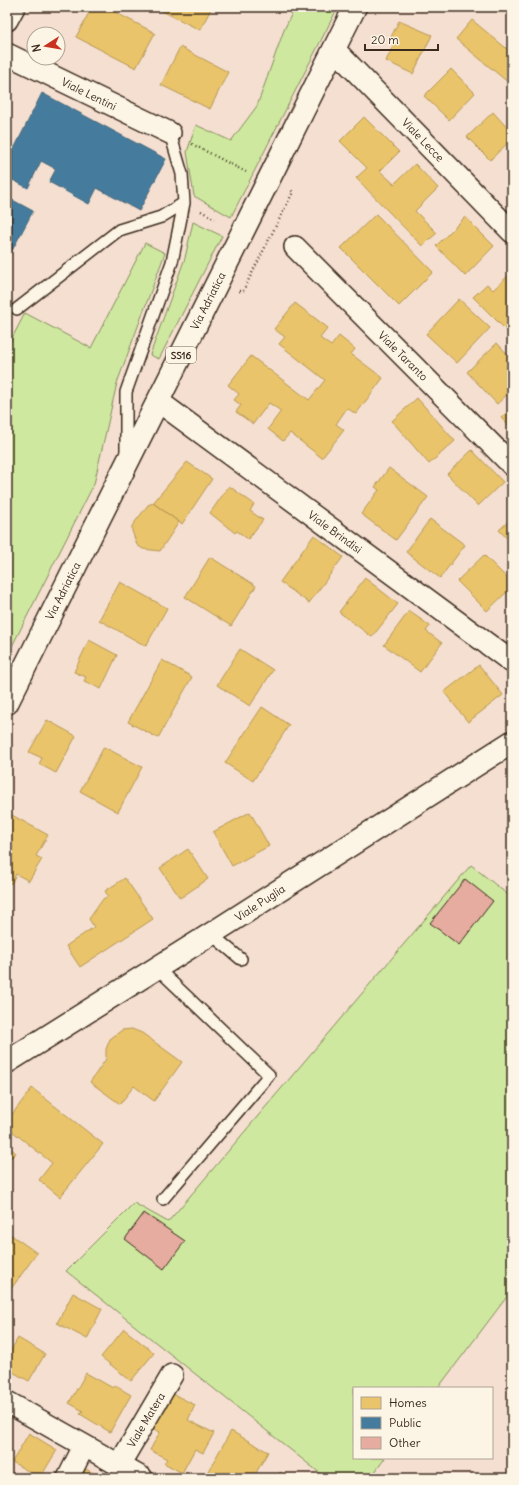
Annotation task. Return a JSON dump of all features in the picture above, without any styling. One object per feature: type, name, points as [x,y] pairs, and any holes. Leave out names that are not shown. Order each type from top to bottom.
[{"type":"main road","name":"Via Adriatica","points":[[7,702],[355,7]]},
{"type":"main road","name":"Viale Puglia","points":[[7,1062],[512,742]]},
{"type":"street","points":[[7,20],[14,7]]},
{"type":"street","name":"Viale Lecce","points":[[334,49],[512,232]]},
{"type":"street","name":"Viale Lentini","points":[[7,54],[170,133]]},
{"type":"street","name":"Viale Taranto","points":[[294,247],[512,465]]},
{"type":"street","name":"Viale Brindisi","points":[[158,401],[512,662]]},
{"type":"street","name":"Viale Matera","points":[[119,1465],[172,1375]]},
{"type":"street","points":[[7,1402],[142,1478]]},
{"type":"street","points":[[68,1478],[84,1446]]},
{"type":"lane","points":[[126,466],[126,392],[172,262],[184,203],[182,174],[170,133]]},
{"type":"lane","points":[[17,309],[119,230],[161,217],[184,203]]},
{"type":"lane","points":[[211,934],[241,959]]},
{"type":"lane","points":[[157,968],[269,1075],[163,1199]]},
{"type":"path","points":[[170,133],[267,183]]},
{"type":"path","points":[[243,291],[293,192]]},
{"type":"green space","points":[[295,7],[338,7],[231,217],[194,196],[187,152],[196,125],[231,141],[257,106],[284,30]]},
{"type":"green space","points":[[193,222],[222,236],[159,359],[150,355],[185,258]]},
{"type":"green space","points":[[145,243],[165,253],[117,383],[94,484],[7,656],[7,348],[25,313],[91,348]]},
{"type":"green space","points":[[471,865],[512,898],[512,1290],[439,1387],[353,1387],[353,1459],[384,1459],[372,1476],[373,1478],[326,1478],[66,1271],[134,1203],[168,1222]]},
{"type":"building: Homes","points":[[92,7],[105,7],[155,33],[136,68],[76,37]]},
{"type":"building: Homes","points":[[154,7],[212,7],[200,30]]},
{"type":"building: Homes","points":[[472,20],[512,53],[512,81],[510,84],[456,39]]},
{"type":"building: Homes","points":[[399,21],[432,35],[413,74],[386,61],[395,42],[390,39]]},
{"type":"building: Homes","points":[[180,47],[228,72],[210,109],[161,85]]},
{"type":"building: Homes","points":[[451,69],[475,93],[449,120],[424,96]]},
{"type":"building: Homes","points":[[493,112],[512,133],[512,139],[490,160],[467,137]]},
{"type":"building: Homes","points":[[364,117],[399,152],[380,171],[394,184],[415,164],[438,188],[415,211],[437,233],[422,246],[356,178],[367,168],[340,141]]},
{"type":"building: Homes","points":[[376,214],[433,272],[399,306],[341,248]]},
{"type":"building: Homes","points":[[465,217],[494,246],[465,276],[436,246]]},
{"type":"building: Homes","points":[[512,272],[512,336],[473,297],[487,284],[493,290]]},
{"type":"building: Homes","points":[[459,299],[490,328],[457,363],[426,334]]},
{"type":"building: Homes","points":[[295,303],[328,328],[320,338],[331,346],[339,336],[355,349],[351,354],[383,378],[356,414],[347,408],[336,424],[344,430],[322,458],[290,433],[283,441],[268,429],[281,411],[269,403],[253,424],[236,412],[241,405],[234,400],[239,394],[228,385],[251,356],[309,400],[325,380],[279,344],[285,337],[274,329]]},
{"type":"building: Homes","points":[[497,343],[512,359],[512,390],[497,404],[467,372]]},
{"type":"building: Homes","points":[[417,398],[455,441],[429,464],[392,421]]},
{"type":"building: Homes","points":[[512,408],[512,429],[501,418]]},
{"type":"building: Homes","points":[[472,450],[503,482],[478,506],[447,474]]},
{"type":"building: Homes","points":[[187,462],[212,479],[182,524],[153,503]]},
{"type":"building: Homes","points":[[389,468],[428,497],[396,540],[361,514],[379,490],[375,487]]},
{"type":"building: Homes","points":[[229,486],[254,504],[250,511],[263,520],[248,539],[237,531],[235,533],[210,513]]},
{"type":"building: Homes","points":[[153,503],[179,522],[160,551],[143,549],[137,545],[132,531],[132,526],[148,505]]},
{"type":"building: Homes","points":[[512,518],[512,544],[499,530]]},
{"type":"building: Homes","points":[[430,519],[465,545],[440,578],[406,552]]},
{"type":"building: Homes","points":[[314,535],[343,557],[309,603],[280,582]]},
{"type":"building: Homes","points":[[484,555],[512,583],[512,587],[487,611],[457,581]]},
{"type":"building: Homes","points":[[210,557],[256,586],[231,626],[185,597]]},
{"type":"building: Homes","points":[[365,578],[398,604],[372,637],[339,612]]},
{"type":"building: Homes","points":[[120,582],[167,608],[146,646],[99,620]]},
{"type":"building: Homes","points":[[409,611],[430,626],[426,631],[442,643],[420,672],[384,645]]},
{"type":"building: Homes","points":[[89,640],[117,655],[101,689],[84,681],[86,677],[74,672]]},
{"type":"building: Homes","points":[[240,649],[273,670],[250,706],[217,685]]},
{"type":"building: Homes","points":[[162,660],[192,677],[158,738],[128,722]]},
{"type":"building: Homes","points":[[479,665],[503,695],[468,722],[444,692]]},
{"type":"building: Homes","points":[[262,707],[289,725],[253,781],[225,763]]},
{"type":"building: Homes","points":[[47,720],[76,736],[56,773],[39,764],[42,758],[29,752]]},
{"type":"building: Homes","points":[[104,747],[142,767],[118,812],[80,791]]},
{"type":"building: Homes","points":[[250,812],[269,846],[232,866],[213,832]]},
{"type":"building: Homes","points":[[10,814],[48,835],[36,856],[42,859],[29,881],[16,874],[11,884],[7,881],[7,818]]},
{"type":"building: Homes","points":[[188,849],[208,879],[180,898],[160,868]]},
{"type":"building: Homes","points":[[125,878],[153,919],[80,967],[66,946],[94,927],[89,919],[103,899],[108,896],[105,891]]},
{"type":"building: Homes","points":[[132,1029],[142,1033],[182,1062],[154,1101],[134,1086],[120,1104],[90,1082],[106,1059],[106,1049],[110,1039],[122,1030]]},
{"type":"building: Homes","points":[[32,1088],[103,1144],[60,1197],[39,1180],[52,1163],[7,1127],[7,1121]]},
{"type":"building: Homes","points":[[7,1145],[16,1153],[7,1162]]},
{"type":"building: Homes","points":[[7,1232],[37,1253],[8,1293],[7,1293]]},
{"type":"building: Homes","points":[[73,1293],[102,1309],[87,1339],[57,1323]]},
{"type":"building: Homes","points":[[124,1329],[154,1353],[131,1381],[101,1357]]},
{"type":"building: Homes","points":[[18,1338],[45,1354],[29,1381],[7,1369],[7,1357]]},
{"type":"building: Homes","points":[[86,1373],[113,1388],[114,1385],[131,1395],[110,1432],[80,1414],[83,1411],[69,1403]]},
{"type":"building: Homes","points":[[171,1393],[195,1405],[188,1420],[214,1433],[203,1453],[195,1449],[182,1473],[164,1463],[167,1459],[150,1450],[160,1432],[152,1428]]},
{"type":"building: Homes","points":[[231,1431],[268,1452],[253,1478],[204,1478]]},
{"type":"building: Homes","points":[[29,1433],[57,1450],[40,1478],[12,1462]]},
{"type":"building: Homes","points":[[86,1469],[102,1478],[81,1478]]},
{"type":"building: Homes","points":[[280,1472],[291,1478],[277,1478]]},
{"type":"building: Public","points":[[42,93],[166,159],[139,211],[97,188],[89,204],[49,182],[56,169],[41,161],[28,188],[7,177],[7,163]]},
{"type":"building: Public","points":[[7,197],[33,211],[7,260]]},
{"type":"building: Other","points":[[465,879],[493,901],[459,945],[430,923]]},
{"type":"building: Other","points":[[144,1213],[185,1241],[164,1269],[125,1239]]}]
